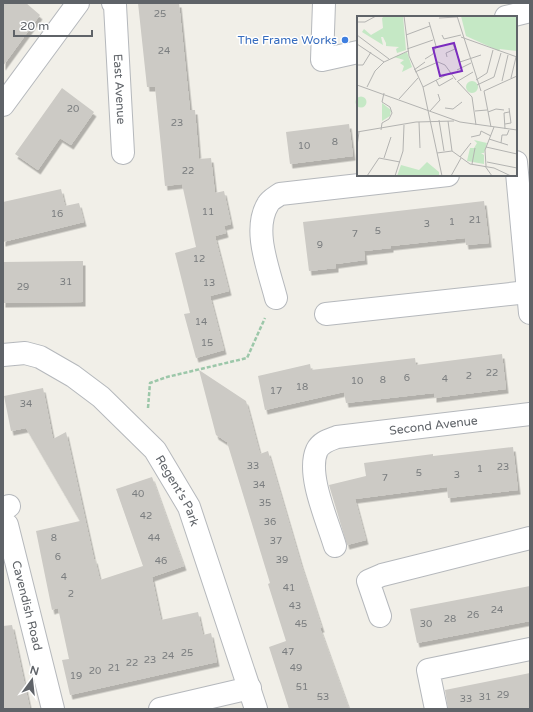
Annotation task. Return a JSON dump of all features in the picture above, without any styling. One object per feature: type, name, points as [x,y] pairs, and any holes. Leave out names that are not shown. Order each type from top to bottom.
[{"type":"street","points":[[3,105],[78,3]]},
{"type":"street","name":"East Avenue","points":[[113,3],[115,5],[123,153]]},
{"type":"street","points":[[324,3],[322,60],[357,52]]},
{"type":"street","points":[[510,16],[530,11]]},
{"type":"street","points":[[326,314],[529,302],[517,174]]},
{"type":"street","points":[[276,298],[260,235],[261,223],[268,202],[280,194],[439,176]]},
{"type":"street","name":"Regent's Park","points":[[3,356],[24,352],[40,357],[73,376],[101,397],[155,450],[189,508],[256,709]]},
{"type":"street","name":"Second Avenue","points":[[335,546],[315,480],[314,466],[317,450],[324,442],[337,437],[530,414]]},
{"type":"street","name":"Cavendish Road","points":[[6,514],[53,709]]},
{"type":"street","points":[[380,616],[368,581],[382,575],[530,538]]},
{"type":"street","points":[[436,709],[428,670],[530,649]]},
{"type":"street","points":[[160,709],[250,688]]},
{"type":"path","points":[[150,383],[167,377],[247,358],[276,298]]},
{"type":"building","points":[[3,3],[26,3],[40,15],[3,66]]},
{"type":"building","points":[[138,3],[179,3],[190,110],[195,110],[199,159],[211,158],[215,193],[224,191],[231,224],[224,226],[226,233],[215,236],[229,291],[210,296],[224,350],[196,358],[184,314],[190,313],[175,253],[196,247],[182,184],[165,186],[155,87],[147,87]]},
{"type":"building","points":[[62,88],[94,112],[71,145],[60,138],[38,170],[15,154]]},
{"type":"building","points":[[349,124],[353,156],[290,164],[286,132]]},
{"type":"building","points":[[61,189],[65,206],[79,203],[84,222],[3,242],[3,202]]},
{"type":"building","points":[[484,201],[489,243],[466,245],[465,238],[391,246],[391,248],[364,251],[365,260],[336,264],[336,268],[309,271],[303,222]]},
{"type":"building","points":[[83,261],[83,302],[3,303],[3,262]]},
{"type":"building","points":[[502,354],[506,389],[434,398],[434,393],[346,403],[344,392],[265,410],[258,376],[310,364],[311,370],[415,358],[416,365]]},
{"type":"building","points":[[199,370],[246,401],[260,454],[268,451],[301,564],[322,628],[320,628],[349,709],[289,709],[269,647],[286,641],[227,442],[216,435]]},
{"type":"building","points":[[43,388],[53,439],[66,432],[100,580],[143,566],[116,489],[152,477],[184,566],[152,577],[161,620],[198,612],[203,635],[211,633],[217,662],[70,695],[62,660],[69,659],[58,608],[52,610],[36,531],[80,521],[26,428],[11,431],[4,396]]},
{"type":"building","points":[[513,447],[518,490],[448,498],[447,487],[355,499],[366,540],[347,545],[329,485],[366,476],[364,463],[433,454],[433,456]]},
{"type":"building","points":[[530,586],[530,621],[417,643],[410,609]]},
{"type":"building","points":[[12,625],[30,709],[3,709],[3,626]]},
{"type":"building","points":[[530,673],[530,709],[448,709],[445,690]]},
{"type":"place","name":"The Frame Works","points":[[345,40]]}]
